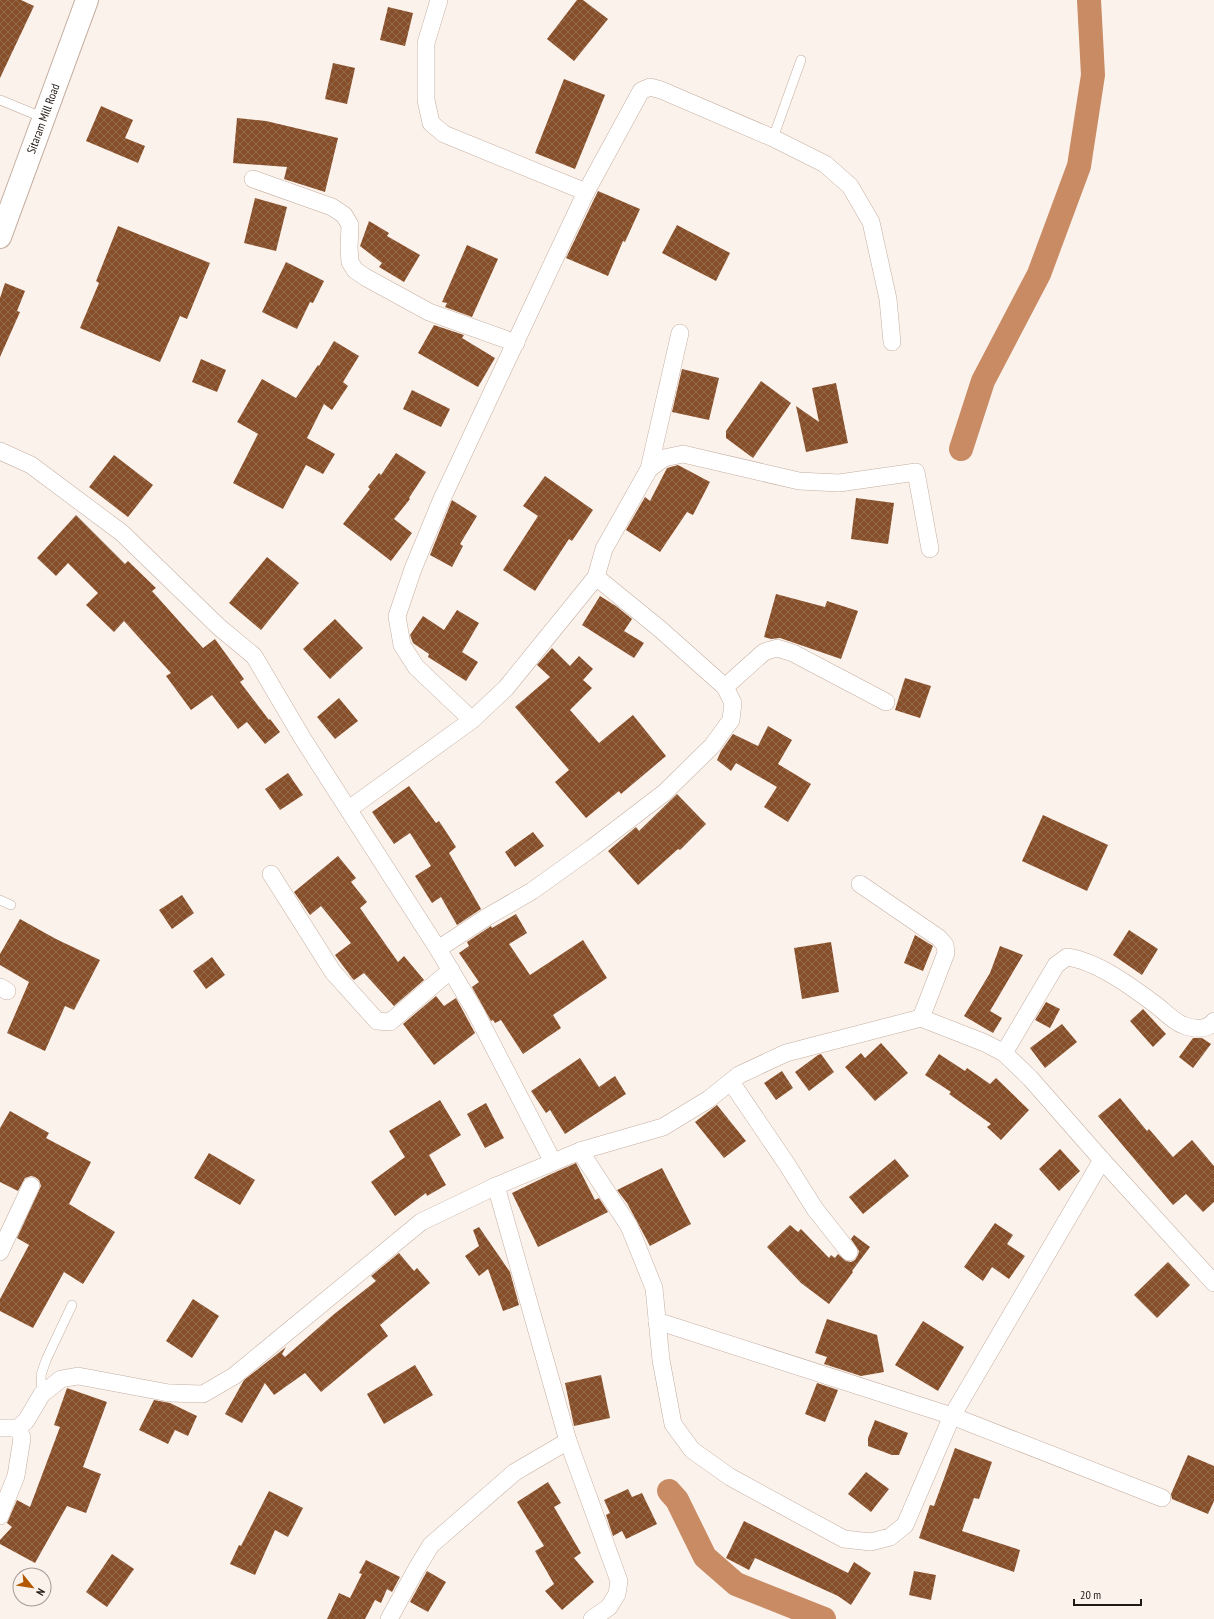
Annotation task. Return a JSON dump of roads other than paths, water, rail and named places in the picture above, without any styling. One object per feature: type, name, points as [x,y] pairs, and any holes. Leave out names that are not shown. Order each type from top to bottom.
[{"type":"main road","name":"Sitaram Mill Road","points":[[0,237],[87,0]]},
{"type":"street","points":[[440,0],[426,43],[426,100],[431,123],[444,134],[586,192]]},
{"type":"street","points":[[472,720],[416,667],[402,645],[397,616],[413,569],[441,501],[586,192],[642,91],[650,87],[661,90],[773,138],[825,164],[850,186],[871,222],[888,299],[892,342]]},
{"type":"street","points":[[253,179],[332,207],[344,215],[350,225],[350,262],[355,270],[365,278],[429,312],[516,343]]},
{"type":"street","points":[[349,809],[472,720],[506,688],[596,577],[604,550],[649,469],[680,333]]},
{"type":"street","points":[[0,451],[31,465],[122,533],[220,627],[254,656],[299,733],[438,948],[475,1011],[553,1162]]},
{"type":"street","points":[[649,469],[664,458],[683,454],[799,481],[839,483],[916,472],[930,549]]},
{"type":"street","points":[[438,948],[532,891],[592,848],[664,793],[712,746],[731,720],[733,703],[725,687],[660,629],[596,577]]},
{"type":"street","points":[[725,687],[764,652],[778,648],[793,653],[886,702]]},
{"type":"street","points":[[271,874],[333,972],[377,1021],[390,1022],[451,970]]},
{"type":"street","points":[[860,884],[926,929],[945,945],[946,953],[921,1018]]},
{"type":"street","points":[[1004,1053],[1056,965],[1067,957],[1081,959],[1132,986],[1182,1025],[1200,1029],[1214,1021]]},
{"type":"street","points":[[0,1428],[18,1428],[26,1422],[42,1394],[62,1379],[78,1376],[168,1393],[203,1394],[234,1376],[421,1222],[496,1186],[580,1151],[663,1127],[710,1099],[739,1075],[786,1053],[921,1018],[984,1043],[1004,1053],[1030,1078],[1102,1160],[1211,1275]]},
{"type":"street","points":[[731,1082],[786,1163],[815,1210],[849,1252]]},
{"type":"street","points":[[580,1151],[629,1226],[654,1288],[661,1360],[674,1424],[692,1450],[730,1478],[844,1539],[871,1542],[890,1537],[905,1525],[952,1416],[1102,1160]]},
{"type":"street","points":[[0,1252],[31,1186]]},
{"type":"street","points":[[496,1186],[568,1441],[619,1581],[618,1594],[609,1607],[593,1619]]},
{"type":"street","points":[[657,1321],[952,1416],[1162,1498]]},
{"type":"street","points":[[0,1516],[16,1476],[22,1438],[18,1428]]},
{"type":"street","points":[[389,1619],[431,1546],[515,1472],[568,1441]]},
{"type":"lane","points":[[773,138],[801,60]]},
{"type":"lane","points":[[0,100],[44,118]]},
{"type":"lane","points":[[0,900],[11,905]]},
{"type":"lane","points":[[42,1394],[41,1375],[46,1360],[72,1305]]},
{"type":"waterway","points":[[961,449],[983,381],[1039,274],[1079,166],[1093,75],[1089,0]]},
{"type":"waterway","points":[[669,1491],[677,1500],[705,1557],[736,1584],[824,1619]]}]
